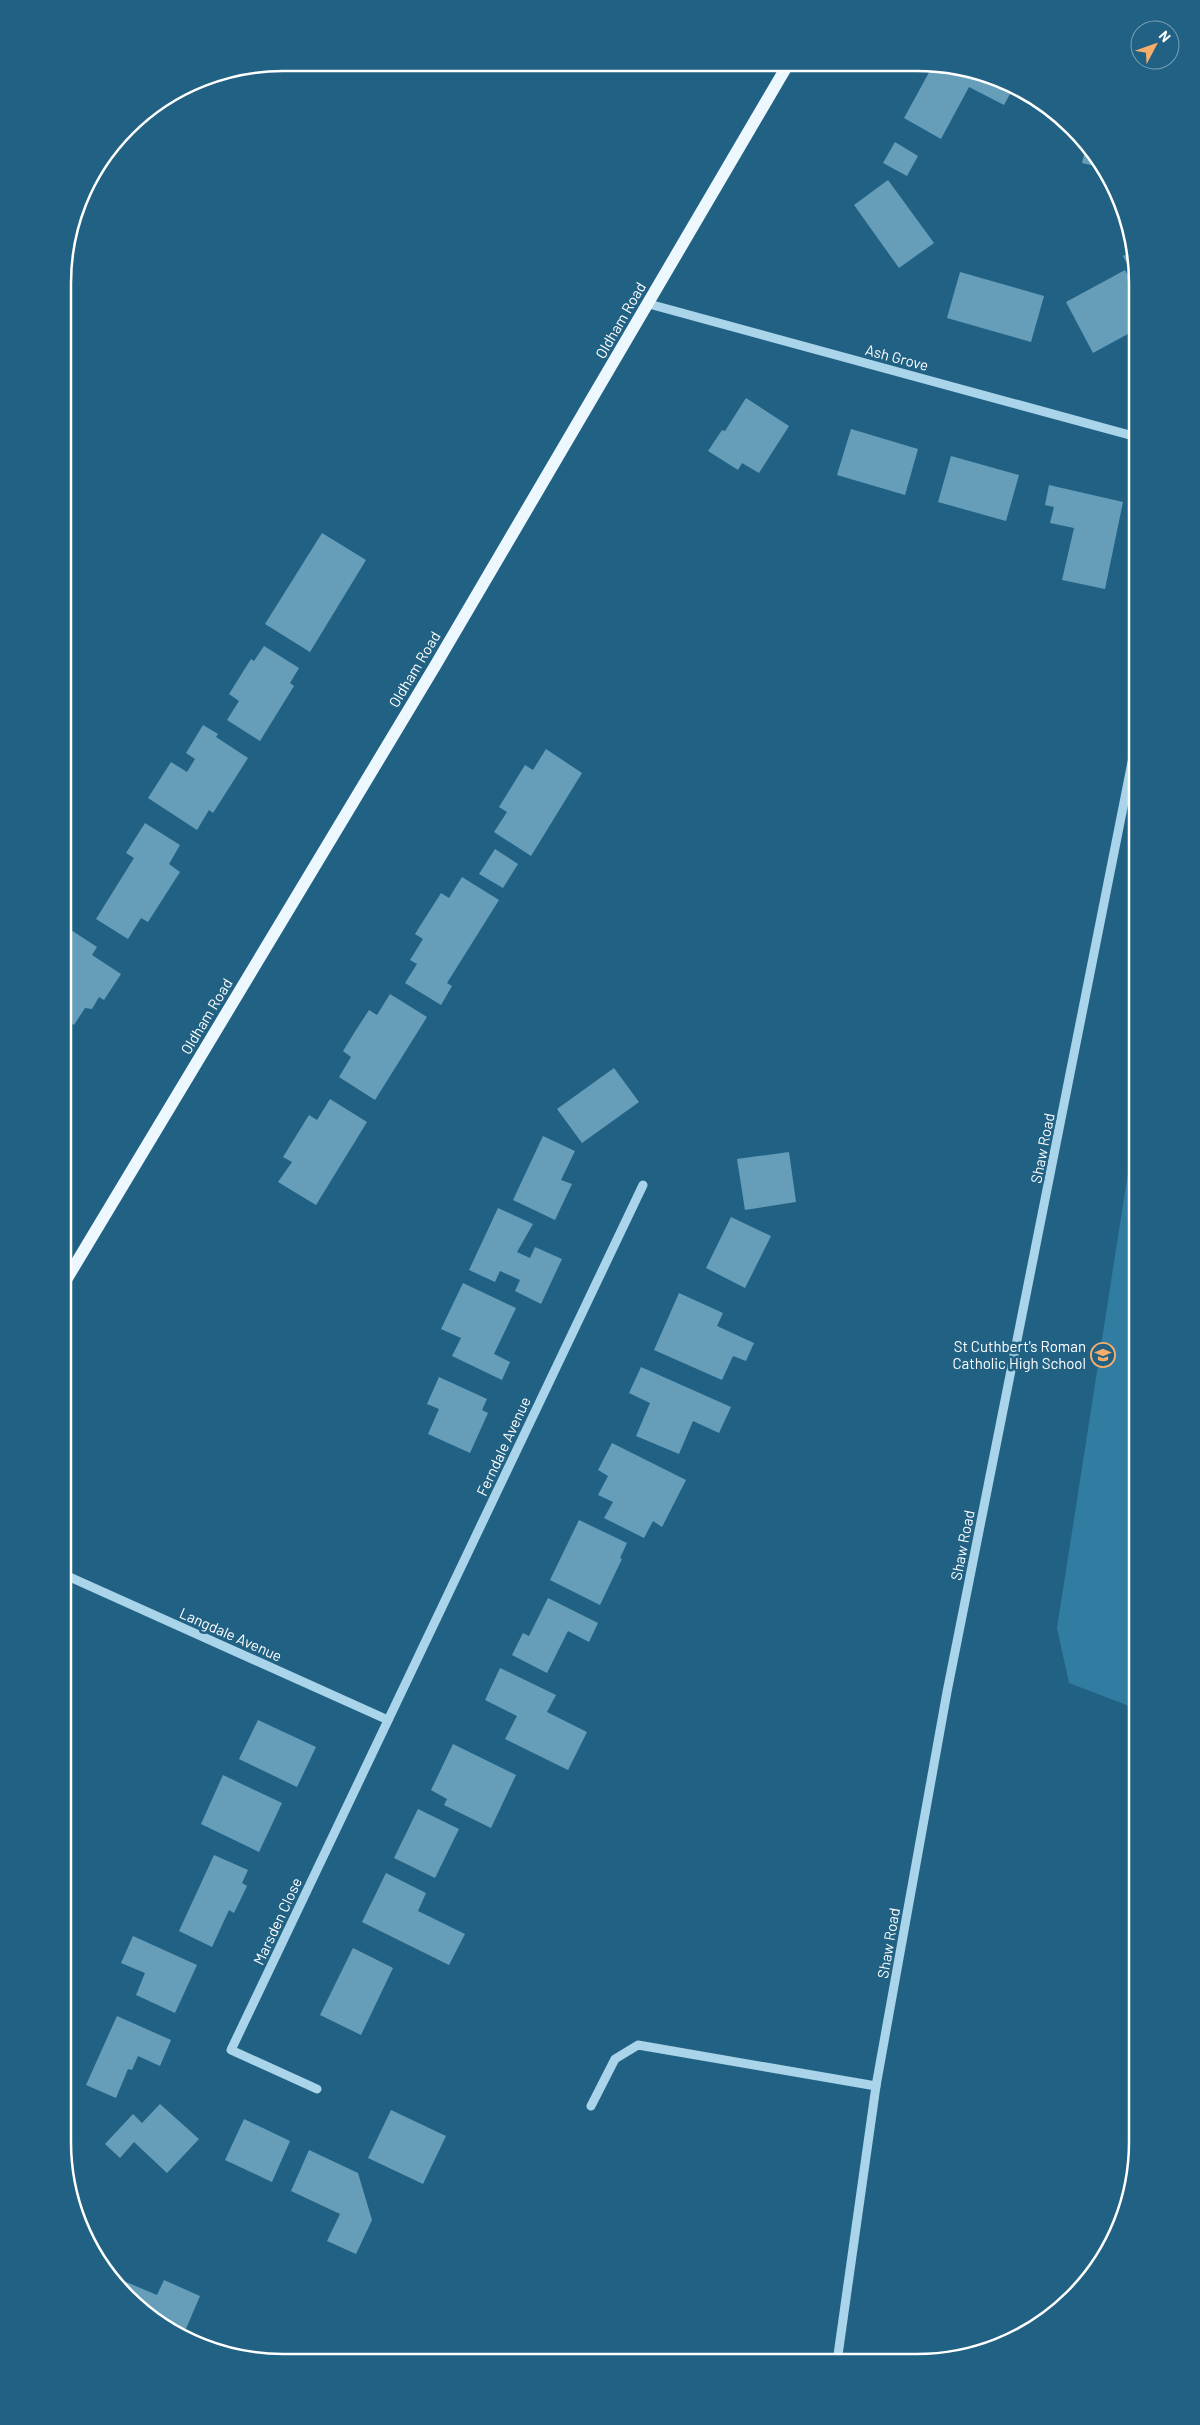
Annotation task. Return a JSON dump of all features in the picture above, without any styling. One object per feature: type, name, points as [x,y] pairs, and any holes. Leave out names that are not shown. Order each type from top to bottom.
[{"type":"main road","name":"Oldham Road","points":[[71,1273],[435,666],[785,71]]},
{"type":"street","name":"Ash Grove","points":[[649,304],[1129,435]]},
{"type":"street","name":"Shaw Road","points":[[838,2354],[876,2086],[947,1692],[1129,777]]},
{"type":"street","name":"Ferndale Avenue","points":[[388,1720],[644,1185]]},
{"type":"street","name":"Langdale Avenue","points":[[71,1578],[388,1720]]},
{"type":"street","name":"Marsden Close","points":[[317,2088],[231,2050],[388,1720]]},
{"type":"street","points":[[591,2106],[615,2059],[638,2045],[876,2086]]},
{"type":"shaded area","points":[[1129,1166],[1129,1706],[1069,1683],[1057,1628]]},
{"type":"building","points":[[929,72],[972,78],[1011,93],[1004,105],[969,87],[941,139],[904,118]]},
{"type":"building","points":[[895,142],[918,156],[907,176],[883,163]]},
{"type":"building","points":[[1084,153],[1093,166],[1082,163]]},
{"type":"building","points":[[888,180],[934,243],[899,268],[854,205]]},
{"type":"building","points":[[1127,254],[1128,265],[1123,256]]},
{"type":"building","points":[[1125,270],[1129,283],[1129,333],[1093,353],[1066,302]]},
{"type":"building","points":[[960,272],[1044,296],[1031,342],[947,318]]},
{"type":"building","points":[[746,398],[789,426],[759,473],[742,463],[738,470],[708,451],[722,430],[725,431]]},
{"type":"building","points":[[851,429],[918,449],[905,495],[837,475]]},
{"type":"building","points":[[951,456],[1019,475],[1006,521],[938,502]]},
{"type":"building","points":[[1049,485],[1123,502],[1105,589],[1062,580],[1074,528],[1050,523],[1054,507],[1045,505]]},
{"type":"building","points":[[322,533],[366,560],[310,652],[265,624]]},
{"type":"building","points":[[264,646],[299,668],[290,683],[294,686],[260,741],[227,720],[239,701],[229,694],[251,659],[254,661]]},
{"type":"building","points":[[203,725],[218,734],[216,737],[248,758],[213,813],[209,810],[197,830],[148,798],[171,762],[187,772],[195,759],[186,753]]},
{"type":"building","points":[[546,749],[582,773],[531,856],[494,832],[507,812],[499,807],[525,765],[533,770]]},
{"type":"building","points":[[145,823],[180,845],[169,864],[180,872],[148,922],[141,918],[128,939],[96,919],[134,858],[126,853]]},
{"type":"building","points":[[495,849],[518,864],[503,888],[479,874]]},
{"type":"building","points":[[462,877],[499,900],[447,983],[452,986],[441,1005],[405,983],[417,964],[410,960],[423,939],[415,934],[441,893],[449,898]]},
{"type":"building","points":[[71,930],[97,947],[92,955],[121,974],[104,1000],[99,997],[92,1009],[85,1008],[74,1025],[71,1023]]},
{"type":"building","points":[[390,994],[427,1017],[375,1100],[339,1077],[351,1057],[343,1051],[369,1010],[377,1015]]},
{"type":"building","points":[[614,1068],[639,1102],[582,1143],[557,1109]]},
{"type":"building","points":[[330,1099],[367,1122],[316,1205],[278,1182],[292,1162],[283,1157],[309,1115],[317,1120]]},
{"type":"building","points":[[543,1136],[575,1151],[561,1180],[572,1184],[555,1220],[513,1200]]},
{"type":"building","points":[[789,1152],[796,1202],[745,1210],[737,1159]]},
{"type":"building","points":[[498,1208],[533,1224],[517,1252],[530,1258],[535,1247],[562,1259],[541,1304],[515,1291],[520,1280],[500,1271],[495,1282],[469,1270]]},
{"type":"building","points":[[731,1217],[771,1236],[745,1288],[706,1268]]},
{"type":"building","points":[[463,1283],[516,1308],[494,1354],[510,1362],[502,1380],[452,1356],[461,1338],[441,1329]]},
{"type":"building","points":[[679,1293],[723,1313],[717,1326],[754,1343],[746,1361],[733,1356],[722,1380],[654,1350]]},
{"type":"building","points":[[641,1367],[731,1407],[719,1433],[693,1421],[679,1454],[636,1436],[650,1403],[629,1393]]},
{"type":"building","points":[[439,1377],[487,1399],[482,1410],[488,1413],[470,1453],[428,1434],[439,1409],[427,1404]]},
{"type":"building","points":[[612,1443],[686,1480],[662,1527],[653,1521],[644,1538],[604,1518],[613,1502],[598,1495],[608,1476],[598,1470]]},
{"type":"building","points":[[579,1520],[627,1543],[620,1558],[622,1559],[600,1605],[550,1580]]},
{"type":"building","points":[[548,1598],[598,1623],[589,1642],[568,1631],[547,1673],[512,1655],[523,1633],[529,1636]]},
{"type":"building","points":[[500,1668],[556,1695],[547,1712],[587,1732],[568,1770],[505,1739],[517,1716],[485,1700]]},
{"type":"building","points":[[258,1720],[316,1747],[297,1787],[239,1759]]},
{"type":"building","points":[[453,1744],[516,1775],[491,1828],[444,1805],[447,1799],[431,1790]]},
{"type":"building","points":[[223,1775],[282,1803],[259,1852],[201,1824]]},
{"type":"building","points":[[418,1809],[459,1829],[435,1878],[394,1858]]},
{"type":"building","points":[[214,1855],[248,1870],[242,1883],[247,1886],[234,1913],[229,1910],[212,1947],[179,1931]]},
{"type":"building","points":[[386,1873],[426,1893],[418,1911],[465,1934],[449,1965],[362,1922]]},
{"type":"building","points":[[133,1936],[197,1965],[175,2013],[136,1995],[145,1973],[121,1963]]},
{"type":"building","points":[[353,1948],[393,1968],[361,2035],[320,2015]]},
{"type":"building","points":[[117,2016],[171,2040],[160,2066],[138,2056],[132,2070],[128,2069],[116,2098],[86,2085]]},
{"type":"building","points":[[160,2104],[199,2139],[167,2173],[134,2142],[120,2158],[105,2144],[133,2114],[142,2123]]},
{"type":"building","points":[[391,2110],[446,2136],[423,2184],[368,2158]]},
{"type":"building","points":[[244,2119],[290,2141],[272,2182],[225,2160]]},
{"type":"building","points":[[309,2150],[358,2173],[372,2220],[356,2254],[327,2241],[340,2214],[291,2191]]},
{"type":"building","points":[[164,2280],[200,2296],[185,2330],[154,2310],[123,2281],[157,2295]]},
{"type":"place","name":"St Cuthbert's Roman Catholic High School","points":[[1103,1355]]}]
